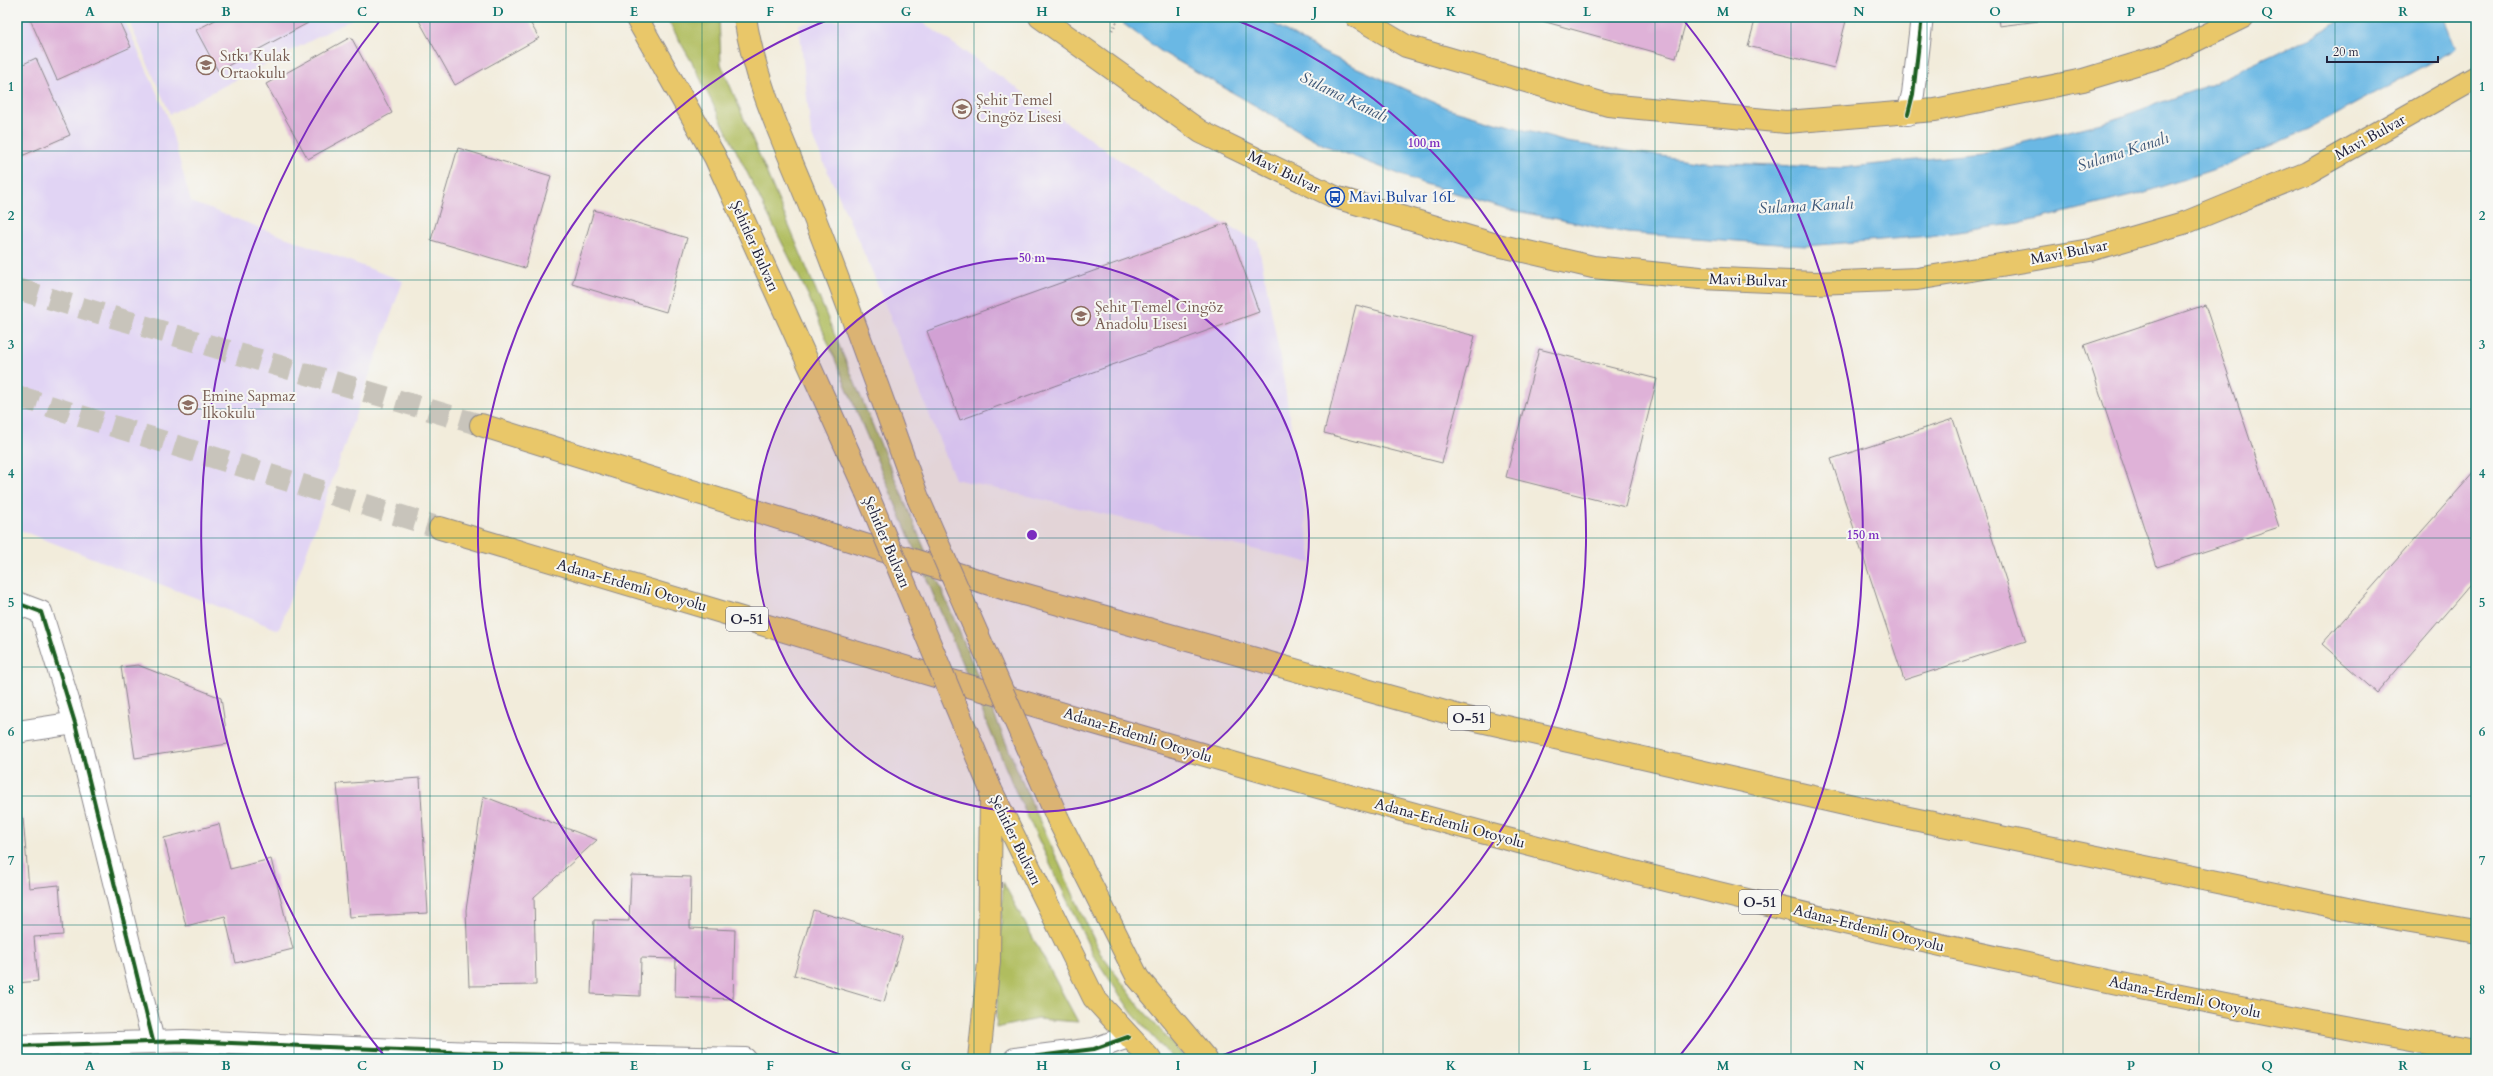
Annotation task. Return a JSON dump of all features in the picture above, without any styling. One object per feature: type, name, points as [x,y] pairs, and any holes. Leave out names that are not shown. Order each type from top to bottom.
[{"type":"main road","name":"Şehitler Bulvarı","points":[[636,17],[715,157],[866,491],[991,790],[1094,998],[1128,1037],[1150,1059]]},
{"type":"main road","points":[[745,17],[749,44],[918,498],[1058,820],[1138,978],[1206,1059]]},
{"type":"main road","points":[[749,44],[753,17]]},
{"type":"main road","name":"Mavi Bulvar","points":[[1040,17],[1201,132],[1335,197],[1492,244],[1585,265],[1700,278],[1816,283],[1917,279],[2090,250],[2186,222],[2307,173],[2476,77]]},
{"type":"main road","points":[[1357,17],[1406,46],[1608,105],[1786,122],[1908,114],[2083,80],[2166,55],[2243,17]]},
{"type":"main road","name":"O-51","points":[[481,425],[1009,590],[1463,716],[1875,812],[2381,916],[2476,932]]},
{"type":"main road","name":"Adana-Erdemli Otoyolu","points":[[440,528],[1165,744],[1489,834],[1918,941],[2311,1023],[2476,1052]]},
{"type":"main road","points":[[979,1059],[990,961],[991,790]]},
{"type":"street","points":[[1908,114],[1913,94],[1922,17]]},
{"type":"street","points":[[17,603],[41,612],[75,724],[153,1041]]},
{"type":"street","points":[[17,732],[75,724]]},
{"type":"street","points":[[1015,1059],[1094,1049],[1128,1037]]},
{"type":"street","points":[[17,1046],[153,1041],[244,1052],[498,1057],[745,1059]]},
{"type":"path","points":[[1110,32],[1120,17]]},
{"type":"shaded area","name":"Emine Sapmaz İlkokulu","points":[[17,17],[123,17],[167,115],[191,202],[403,281],[279,630],[17,529]]},
{"type":"shaded area","name":"Sıtkı Kulak Ortaokulu","points":[[127,17],[356,17],[170,114]]},
{"type":"shaded area","name":"Şehit Temel Cingöz Anadolu Lisesi","points":[[864,17],[915,17],[1170,195],[1258,242],[1281,362],[1312,563],[955,479],[871,269],[811,134],[799,24]]},
{"type":"green space","points":[[666,17],[719,17],[721,64],[1027,793],[1100,953],[1141,1008],[1186,1059],[1173,1059],[1132,1013],[1093,955],[1015,790],[808,295],[694,66]]},
{"type":"green space","points":[[1003,882],[1078,1022],[1037,1019],[996,1028]]},
{"type":"water","name":"Sulama Kanalı","points":[[1114,17],[1262,17],[1324,53],[1447,108],[1566,142],[1702,162],[1842,168],[1981,153],[2109,121],[2201,88],[2316,35],[2343,17],[2443,17],[2456,49],[2307,130],[2227,165],[2139,194],[2026,222],[1930,236],[1805,246],[1627,233],[1511,210],[1422,183],[1324,145],[1162,52]]},
{"type":"building","points":[[29,17],[117,17],[131,47],[57,80]]},
{"type":"building","points":[[221,17],[305,17],[308,23],[218,71],[196,30]]},
{"type":"building","points":[[417,17],[527,17],[539,38],[455,85]]},
{"type":"building","points":[[1535,17],[1687,17],[1676,58],[1535,19]]},
{"type":"building","points":[[1756,17],[1847,17],[1834,68],[1748,46]]},
{"type":"building","points":[[1998,17],[2063,17],[2063,18],[1999,26]]},
{"type":"building","points":[[351,37],[392,113],[308,159],[266,84]]},
{"type":"building","points":[[36,58],[70,135],[17,158],[17,67]]},
{"type":"building","points":[[458,148],[551,176],[525,268],[431,240]]},
{"type":"building","points":[[594,210],[687,238],[666,312],[572,284]]},
{"type":"building","points":[[1227,223],[1259,312],[960,420],[927,331]]},
{"type":"building","points":[[1356,305],[1475,336],[1442,463],[1324,433]]},
{"type":"building","points":[[2205,305],[2279,527],[2157,567],[2084,345]]},
{"type":"building","points":[[1539,349],[1657,379],[1625,507],[1506,477]]},
{"type":"building","points":[[1953,419],[2026,641],[1904,680],[1831,459]]},
{"type":"building","points":[[2476,470],[2476,578],[2377,693],[2322,644]]},
{"type":"building","points":[[138,665],[221,698],[228,744],[135,758],[121,667]]},
{"type":"building","points":[[420,778],[428,913],[349,917],[337,784]]},
{"type":"building","points":[[483,796],[597,840],[534,897],[536,985],[469,986],[466,910]]},
{"type":"building","points":[[23,818],[29,888],[59,885],[63,935],[34,937],[38,981],[17,983],[17,819]]},
{"type":"building","points":[[219,824],[230,869],[271,859],[293,949],[236,963],[225,916],[186,926],[164,838]]},
{"type":"building","points":[[631,875],[691,877],[690,928],[735,930],[733,999],[675,997],[676,959],[641,958],[640,996],[591,994],[594,920],[629,921]]},
{"type":"building","points":[[813,910],[903,937],[884,1002],[794,975]]},
{"type":"tunnel","points":[[17,289],[481,425]]},
{"type":"tunnel","points":[[17,396],[440,528]]},
{"type":"cycle path","points":[[1908,114],[1913,94],[1922,17]]},
{"type":"cycle path","points":[[17,603],[41,612],[75,723],[153,1041]]},
{"type":"cycle path","points":[[1015,1059],[1094,1049],[1128,1037]]},
{"type":"cycle path","points":[[17,1046],[184,1041],[497,1054],[745,1059]]},
{"type":"place","name":"Sıtkı Kulak Ortaokulu","points":[[206,65]]},
{"type":"place","name":"Şehit Temel Cingöz Lisesi","points":[[962,109]]},
{"type":"place","name":"Mavi Bulvar 16L","points":[[1335,197]]},
{"type":"place","name":"Şehit Temel Cingöz Anadolu Lisesi","points":[[1081,316]]},
{"type":"place","name":"Emine Sapmaz İlkokulu","points":[[188,405]]}]
